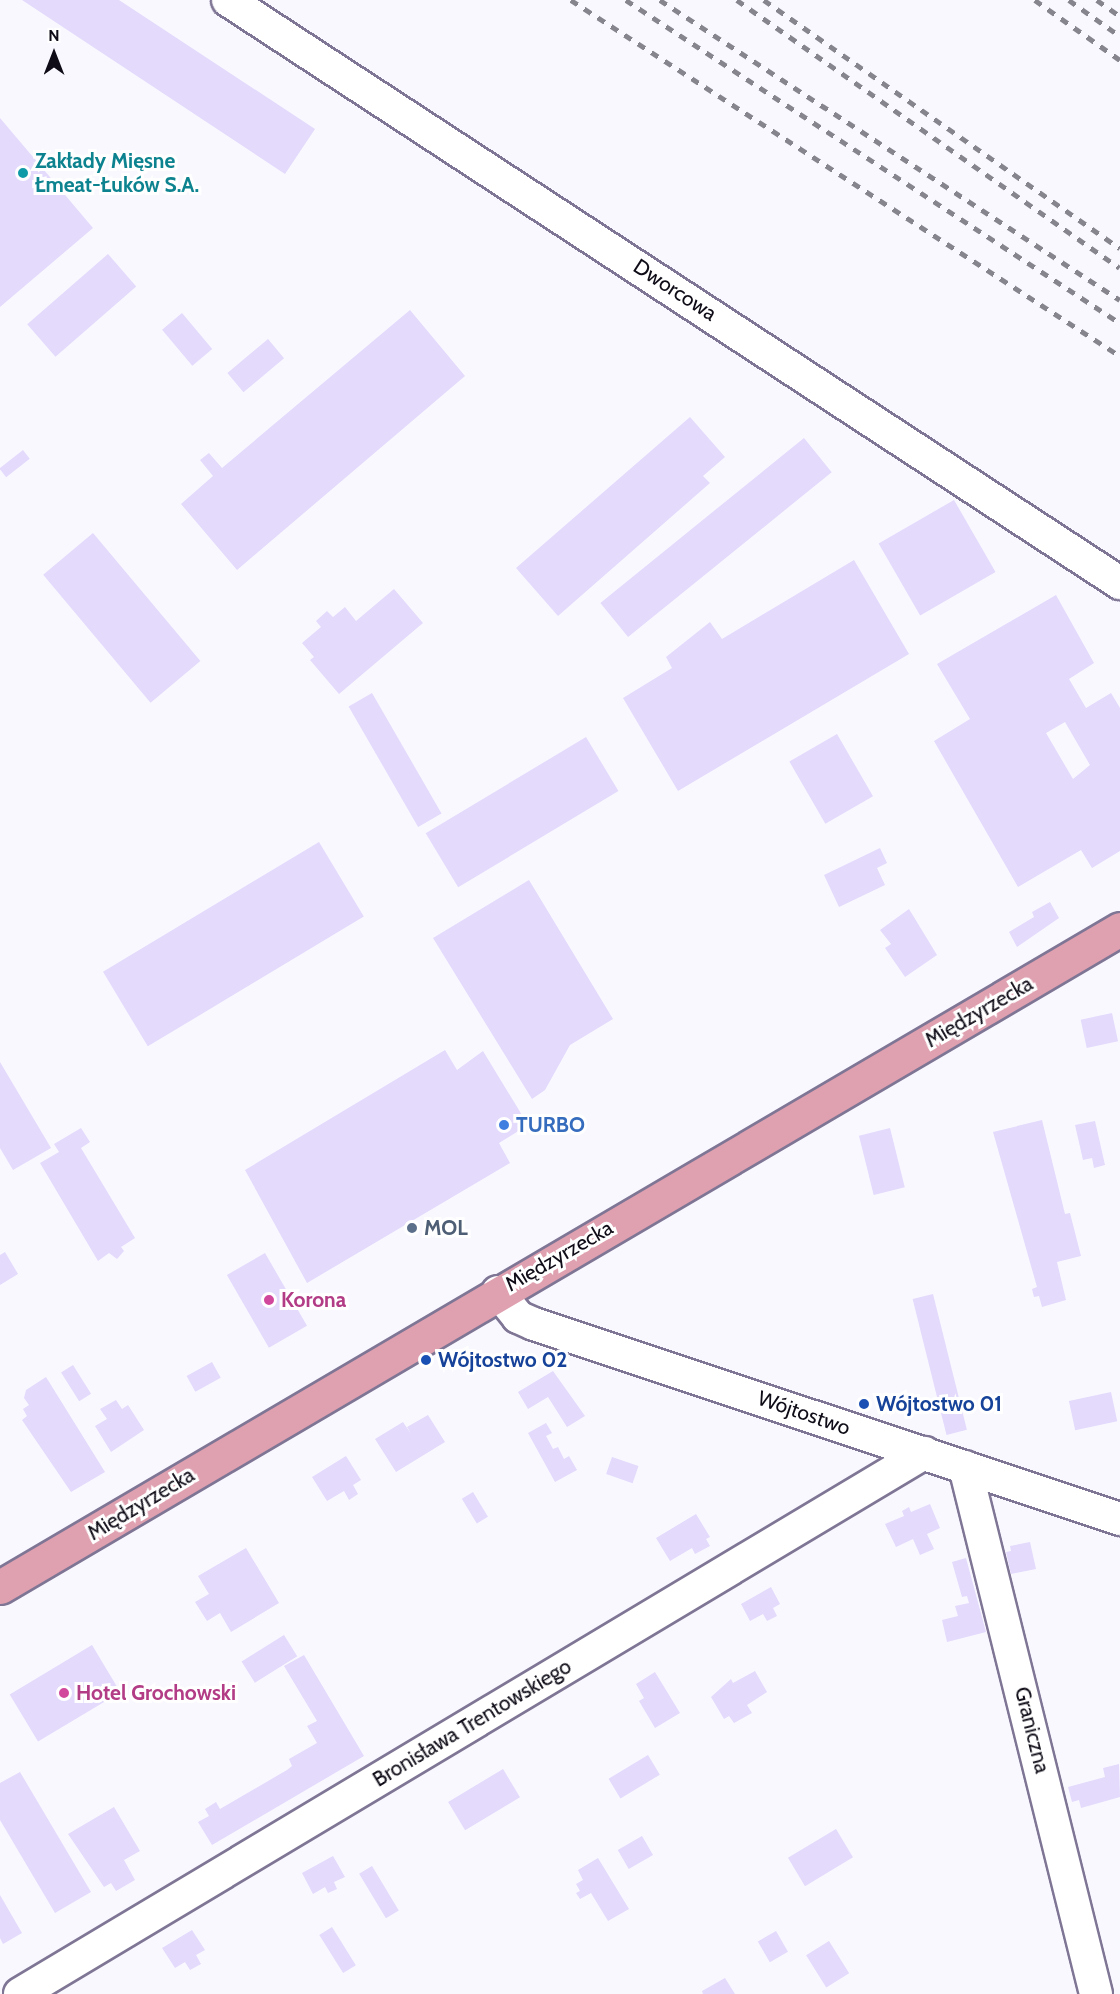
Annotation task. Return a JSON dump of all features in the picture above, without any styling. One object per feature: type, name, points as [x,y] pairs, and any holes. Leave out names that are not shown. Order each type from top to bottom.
[{"type":"main road","name":"Międzyrzecka","points":[[0,1587],[498,1292],[1120,929]]},
{"type":"street","name":"Dworcowa","points":[[228,0],[1120,583]]},
{"type":"street","name":"Wójtostwo","points":[[498,1292],[518,1317],[534,1324],[1120,1519]]},
{"type":"street","name":"Bronisława Trentowskiego","points":[[20,1994],[924,1453]]},
{"type":"street","name":"Graniczna","points":[[965,1467],[1096,1994]]},
{"type":"building","points":[[22,0],[119,0],[315,129],[285,174]]},
{"type":"building","name":"Zakłady Mięsne Łmeat-Łuków S.A.","points":[[0,118],[93,228],[0,307]]},
{"type":"building","points":[[108,254],[136,286],[55,357],[27,324]]},
{"type":"building","points":[[410,310],[465,376],[237,570],[181,504],[213,476],[200,460],[209,453],[222,468]]},
{"type":"building","points":[[182,313],[212,349],[192,366],[162,330]]},
{"type":"building","points":[[268,339],[284,358],[243,392],[227,373]]},
{"type":"building","points":[[690,417],[725,457],[703,476],[710,483],[558,616],[516,568]]},
{"type":"building","points":[[804,438],[832,472],[628,637],[600,603]]},
{"type":"building","points":[[23,450],[30,459],[6,477],[0,468]]},
{"type":"building","points":[[954,500],[996,572],[920,615],[879,544]]},
{"type":"building","points":[[93,533],[200,661],[151,703],[43,575]]},
{"type":"building","points":[[854,560],[909,654],[678,791],[623,698],[672,668],[666,657],[710,622],[722,639]]},
{"type":"building","points":[[394,589],[423,623],[339,694],[310,660],[314,657],[302,643],[321,627],[316,621],[327,611],[333,617],[345,607],[356,621]]},
{"type":"building","points":[[1056,595],[1094,663],[1069,679],[1086,708],[1111,693],[1120,708],[1120,851],[1092,868],[1081,850],[1018,887],[934,741],[970,719],[937,664]],"holes":[[[1065,722],[1090,765],[1073,779],[1046,733]]]},
{"type":"building","points":[[372,693],[442,813],[418,827],[349,706]]},
{"type":"building","points":[[837,734],[873,796],[825,824],[789,762]]},
{"type":"building","points":[[586,737],[618,791],[458,887],[426,833]]},
{"type":"building","points":[[319,842],[364,917],[148,1046],[103,972]]},
{"type":"building","points":[[880,848],[887,863],[877,868],[885,885],[839,907],[824,875]]},
{"type":"building","points":[[529,880],[613,1019],[570,1045],[545,1090],[532,1099],[433,938]]},
{"type":"building","points":[[1050,902],[1059,918],[1017,947],[1009,932],[1034,917],[1032,912]]},
{"type":"building","points":[[909,909],[937,955],[905,977],[885,948],[891,944],[880,930]]},
{"type":"building","points":[[1112,1013],[1118,1041],[1087,1048],[1081,1020]]},
{"type":"building","points":[[445,1050],[457,1070],[483,1051],[528,1125],[499,1143],[510,1163],[307,1283],[245,1170]]},
{"type":"building","points":[[0,1062],[51,1148],[13,1170],[0,1148]]},
{"type":"building","points":[[1042,1120],[1065,1214],[1070,1213],[1081,1256],[1057,1262],[1066,1300],[1042,1307],[1039,1296],[1034,1297],[1032,1289],[1037,1287],[993,1132]]},
{"type":"building","points":[[1095,1121],[1105,1165],[1094,1168],[1092,1158],[1083,1160],[1075,1125]]},
{"type":"building","points":[[81,1128],[90,1142],[81,1148],[135,1238],[121,1247],[124,1251],[117,1259],[109,1253],[98,1261],[40,1163],[59,1152],[54,1144]]},
{"type":"building","points":[[890,1128],[905,1187],[874,1195],[859,1136]]},
{"type":"building","points":[[5,1252],[18,1274],[0,1285],[0,1255]]},
{"type":"building","points":[[265,1253],[307,1326],[269,1348],[227,1275]]},
{"type":"building","points":[[933,1294],[967,1430],[946,1435],[913,1299]]},
{"type":"building","points":[[212,1362],[221,1378],[195,1392],[187,1376]]},
{"type":"building","points":[[73,1365],[91,1394],[79,1401],[61,1372]]},
{"type":"building","points":[[553,1371],[585,1416],[567,1427],[548,1397],[528,1409],[518,1392]]},
{"type":"building","points":[[46,1377],[105,1472],[71,1492],[22,1420],[27,1416],[23,1409],[29,1405],[24,1398],[26,1390]]},
{"type":"building","points":[[1111,1392],[1117,1421],[1075,1430],[1069,1401]]},
{"type":"building","points":[[116,1400],[122,1409],[128,1405],[144,1430],[111,1452],[95,1426],[107,1419],[100,1409]]},
{"type":"building","points":[[428,1415],[445,1442],[396,1472],[375,1439],[403,1422],[411,1434],[407,1427]]},
{"type":"building","points":[[546,1423],[552,1433],[546,1436],[553,1449],[558,1447],[564,1459],[569,1456],[577,1470],[555,1482],[528,1433]]},
{"type":"building","points":[[346,1456],[361,1480],[353,1485],[358,1494],[349,1500],[344,1491],[327,1501],[312,1477]]},
{"type":"building","points":[[612,1457],[638,1466],[633,1483],[606,1474]]},
{"type":"building","points":[[473,1492],[488,1517],[477,1524],[462,1499]]},
{"type":"building","points":[[930,1504],[940,1528],[927,1534],[934,1549],[920,1555],[913,1539],[896,1547],[885,1524],[904,1516],[902,1511],[909,1507],[911,1512]]},
{"type":"building","points":[[696,1514],[710,1537],[706,1539],[710,1546],[695,1554],[692,1548],[670,1561],[656,1538]]},
{"type":"building","points":[[1030,1542],[1036,1569],[1011,1574],[1006,1552],[1011,1551],[1010,1546]]},
{"type":"building","points":[[246,1548],[279,1603],[231,1632],[220,1613],[207,1621],[195,1602],[209,1594],[198,1576]]},
{"type":"building","points":[[966,1558],[986,1632],[947,1642],[942,1620],[958,1616],[955,1606],[969,1603],[967,1596],[962,1597],[952,1562]]},
{"type":"building","points":[[771,1587],[780,1604],[773,1608],[777,1616],[767,1621],[763,1614],[750,1621],[741,1604]]},
{"type":"building","points":[[284,1635],[297,1656],[255,1683],[242,1661]]},
{"type":"building","name":"Hotel Grochowski","points":[[92,1645],[120,1692],[38,1742],[10,1694]]},
{"type":"building","points":[[304,1655],[364,1756],[212,1845],[198,1822],[209,1816],[205,1809],[216,1802],[220,1809],[287,1770],[292,1766],[289,1759],[317,1743],[307,1726],[317,1721],[284,1666]]},
{"type":"building","points":[[755,1671],[767,1692],[747,1705],[752,1713],[734,1723],[729,1716],[724,1719],[711,1697],[731,1679],[733,1683]]},
{"type":"building","points":[[655,1672],[680,1713],[655,1728],[639,1701],[644,1698],[636,1684]]},
{"type":"building","points":[[648,1755],[660,1775],[620,1798],[609,1779]]},
{"type":"building","points":[[1119,1764],[1120,1797],[1081,1808],[1079,1800],[1072,1802],[1068,1787],[1105,1777],[1103,1768]]},
{"type":"building","points":[[503,1769],[520,1797],[465,1830],[448,1802]]},
{"type":"building","points":[[20,1772],[91,1892],[55,1913],[0,1820],[0,1783]]},
{"type":"building","points":[[114,1807],[140,1851],[124,1860],[135,1880],[116,1891],[111,1883],[104,1887],[68,1834]]},
{"type":"building","points":[[836,1829],[853,1857],[805,1886],[788,1858]]},
{"type":"building","points":[[642,1836],[653,1855],[629,1869],[618,1850]]},
{"type":"building","points":[[333,1856],[345,1877],[334,1882],[337,1889],[328,1893],[325,1887],[313,1894],[302,1873]]},
{"type":"building","points":[[598,1858],[629,1909],[608,1921],[591,1893],[580,1899],[576,1893],[580,1891],[576,1884],[583,1880],[578,1870]]},
{"type":"building","points":[[372,1866],[399,1911],[386,1918],[359,1874]]},
{"type":"building","points":[[0,1895],[22,1933],[3,1944],[0,1938]]},
{"type":"building","points":[[332,1927],[356,1965],[343,1973],[319,1935]]},
{"type":"building","points":[[192,1930],[205,1950],[196,1955],[201,1964],[190,1970],[185,1962],[175,1968],[162,1948]]},
{"type":"building","points":[[776,1931],[788,1952],[770,1962],[758,1942]]},
{"type":"building","points":[[829,1941],[849,1973],[826,1988],[806,1955]]},
{"type":"building","points":[[725,1978],[735,1994],[703,1994],[702,1991]]},
{"type":"railway","points":[[571,0],[1120,356]]},
{"type":"railway","points":[[626,0],[1120,323]]},
{"type":"railway","points":[[660,0],[1120,300]]},
{"type":"railway","points":[[737,0],[1120,268]]},
{"type":"railway","points":[[764,0],[1120,248]]},
{"type":"railway","points":[[1035,0],[1120,60]]},
{"type":"railway","points":[[1069,0],[1120,36]]},
{"type":"railway","points":[[1097,0],[1120,16]]},
{"type":"place","name":"Zakłady Mięsne Łmeat-Łuków S.A.","points":[[23,173]]},
{"type":"place","name":"TURBO","points":[[504,1125]]},
{"type":"place","name":"MOL","points":[[412,1228]]},
{"type":"place","name":"Korona","points":[[269,1300]]},
{"type":"place","name":"Wójtostwo 02","points":[[426,1360]]},
{"type":"place","name":"Wójtostwo 01","points":[[864,1404]]},
{"type":"place","name":"Hotel Grochowski","points":[[64,1693]]}]
